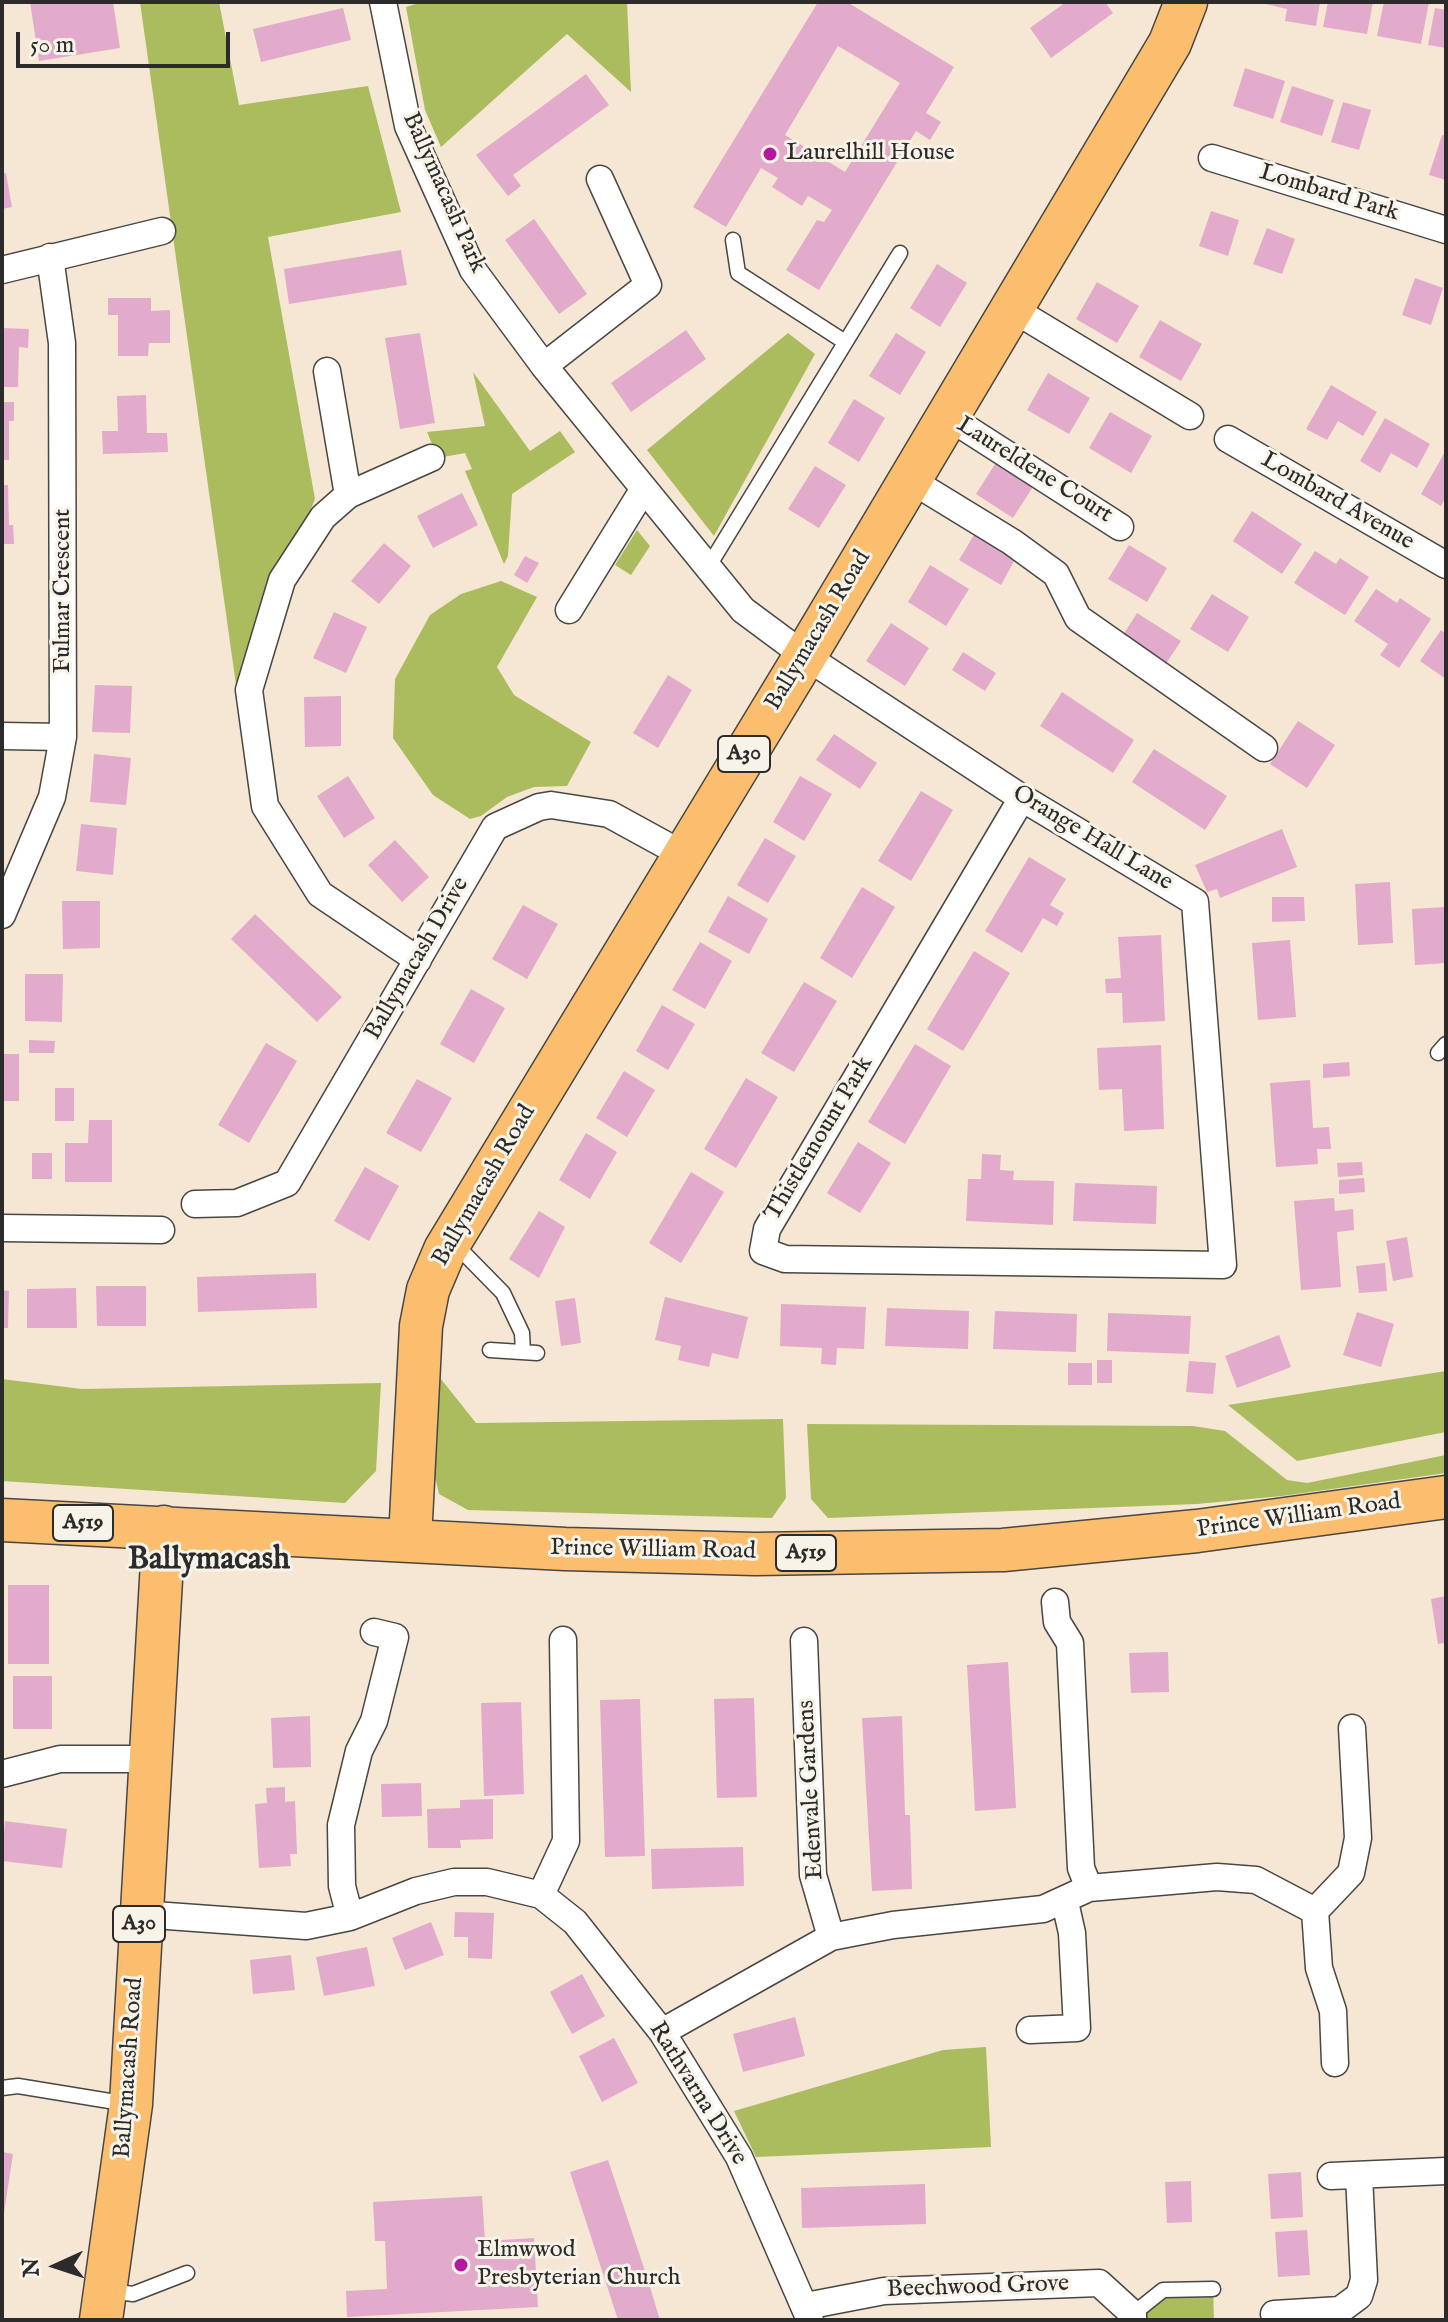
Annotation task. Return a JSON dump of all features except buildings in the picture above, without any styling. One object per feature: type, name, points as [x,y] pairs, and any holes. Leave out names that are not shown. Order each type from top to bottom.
[{"type":"main road","name":"Ballymacash Road","points":[[410,1539],[421,1326],[428,1290],[451,1240],[682,854],[805,656],[1170,43],[1186,2]]},
{"type":"main road","name":"Prince William Road","points":[[2,1520],[565,1549],[755,1554],[1003,1550],[1197,1531],[1446,1497]]},
{"type":"main road","name":"Ballymacash Road","points":[[104,2305],[131,2104],[164,1527]]},
{"type":"street","name":"Ballymacash Park","points":[[383,2],[408,126],[473,270],[544,366],[707,569],[743,610],[805,656]]},
{"type":"street","name":"Lombard Park","points":[[1212,158],[1446,230]]},
{"type":"street","points":[[544,366],[648,285],[600,179]]},
{"type":"street","points":[[2,270],[162,231]]},
{"type":"street","name":"Fulmar Crescent","points":[[2,915],[52,797],[63,737],[62,343],[50,257]]},
{"type":"street","points":[[1011,308],[1190,416]]},
{"type":"street","points":[[327,371],[348,495]]},
{"type":"street","name":"Laureldene Court","points":[[947,416],[1120,527]]},
{"type":"street","name":"Lombard Avenue","points":[[1228,439],[1446,565]]},
{"type":"street","points":[[418,960],[320,894],[265,806],[249,690],[282,580],[323,517],[348,495],[431,458]]},
{"type":"street","points":[[909,479],[1012,542],[1056,574],[1078,618],[1264,748]]},
{"type":"street","points":[[569,610],[643,490]]},
{"type":"street","name":"Orange Hall Lane","points":[[805,656],[1022,798],[1195,902],[1223,1265]]},
{"type":"street","points":[[2,736],[63,737]]},
{"type":"street","name":"Thistlemount Park","points":[[1022,798],[767,1229],[763,1251],[785,1259],[1223,1265]]},
{"type":"street","name":"Ballymacash Drive","points":[[195,1204],[237,1203],[287,1183],[495,827],[539,807],[609,814],[682,854]]},
{"type":"street","points":[[2,1228],[161,1230]]},
{"type":"street","points":[[1055,1602],[1057,1622],[1070,1643],[1081,1868],[1089,1888]]},
{"type":"street","points":[[350,1917],[342,1886],[341,1825],[359,1751],[374,1721],[395,1637],[374,1632]]},
{"type":"street","points":[[541,1895],[566,1841],[563,1640]]},
{"type":"street","name":"Edenvale Gardens","points":[[804,1641],[813,1875],[831,1937]]},
{"type":"street","points":[[1335,2063],[1333,2011],[1319,1968],[1315,1911],[1351,1873],[1358,1838],[1352,1728]]},
{"type":"street","points":[[2,1774],[60,1759],[149,1759]]},
{"type":"street","points":[[662,2032],[831,1937],[893,1925],[1043,1909],[1065,1902],[1089,1888],[1217,1877],[1256,1880],[1315,1911]]},
{"type":"street","name":"Rathvarna Drive","points":[[140,1914],[306,1926],[350,1917],[416,1891],[454,1882],[487,1882],[541,1895],[575,1922],[662,2032],[739,2157],[808,2313]]},
{"type":"street","points":[[1030,2030],[1077,2028],[1072,1933],[1065,1902]]},
{"type":"street","points":[[1331,2176],[1446,2171]]},
{"type":"street","points":[[1274,2314],[1303,2317],[1340,2310],[1359,2296],[1364,2280],[1359,2175]]},
{"type":"street","name":"Beechwood Grove","points":[[808,2313],[884,2291],[1099,2283],[1133,2317]]},
{"type":"lane","points":[[733,240],[738,273],[845,342]]},
{"type":"lane","points":[[707,569],[900,253]]},
{"type":"lane","points":[[451,1240],[503,1293],[530,1352],[490,1350]]},
{"type":"lane","points":[[2,2088],[18,2086],[131,2104]]},
{"type":"lane","points":[[104,2305],[187,2273]]},
{"type":"lane","points":[[1133,2317],[1163,2290],[1213,2289]]},
{"type":"green space","points":[[140,2],[219,2],[239,105],[368,86],[401,212],[268,237],[315,499],[237,692]]},
{"type":"green space","points":[[422,2],[627,2],[631,92],[567,34],[441,147],[425,110],[406,7]]},
{"type":"green space","points":[[788,333],[815,354],[714,536],[647,450]]},
{"type":"green space","points":[[473,372],[530,451],[560,431],[575,452],[512,494],[508,556],[504,564],[465,471],[472,469],[465,453],[438,458],[427,432],[485,426]]},
{"type":"green space","points":[[637,530],[650,546],[631,575],[615,565]]},
{"type":"green space","points":[[501,581],[537,597],[497,667],[514,695],[591,742],[567,786],[534,787],[507,797],[481,816],[470,819],[433,795],[393,738],[395,679],[430,615],[461,594]]},
{"type":"green space","points":[[1446,1371],[1446,1432],[1297,1461],[1228,1405]]},
{"type":"green space","points":[[437,1374],[476,1423],[783,1419],[786,1498],[772,1518],[468,1510],[439,1494],[434,1472]]},
{"type":"green space","points":[[2,1379],[82,1389],[381,1383],[376,1471],[345,1503],[2,1481]]},
{"type":"green space","points":[[807,1424],[1193,1426],[1225,1431],[1287,1480],[1307,1483],[1446,1455],[1446,1473],[1282,1496],[1197,1504],[828,1518],[811,1499]]},
{"type":"green space","points":[[986,2047],[991,2147],[756,2157],[734,2111],[943,2050]]},
{"type":"green space","points":[[1213,2289],[1214,2320],[1133,2320],[1163,2290]]},
{"type":"place","name":"Laurelhill House","points":[[770,154]]},
{"type":"place","name":"Elmwwod Presbyterian Church","points":[[461,2265]]},
{"type":"district","name":"Ballymacash","points":[[209,1561]]}]
